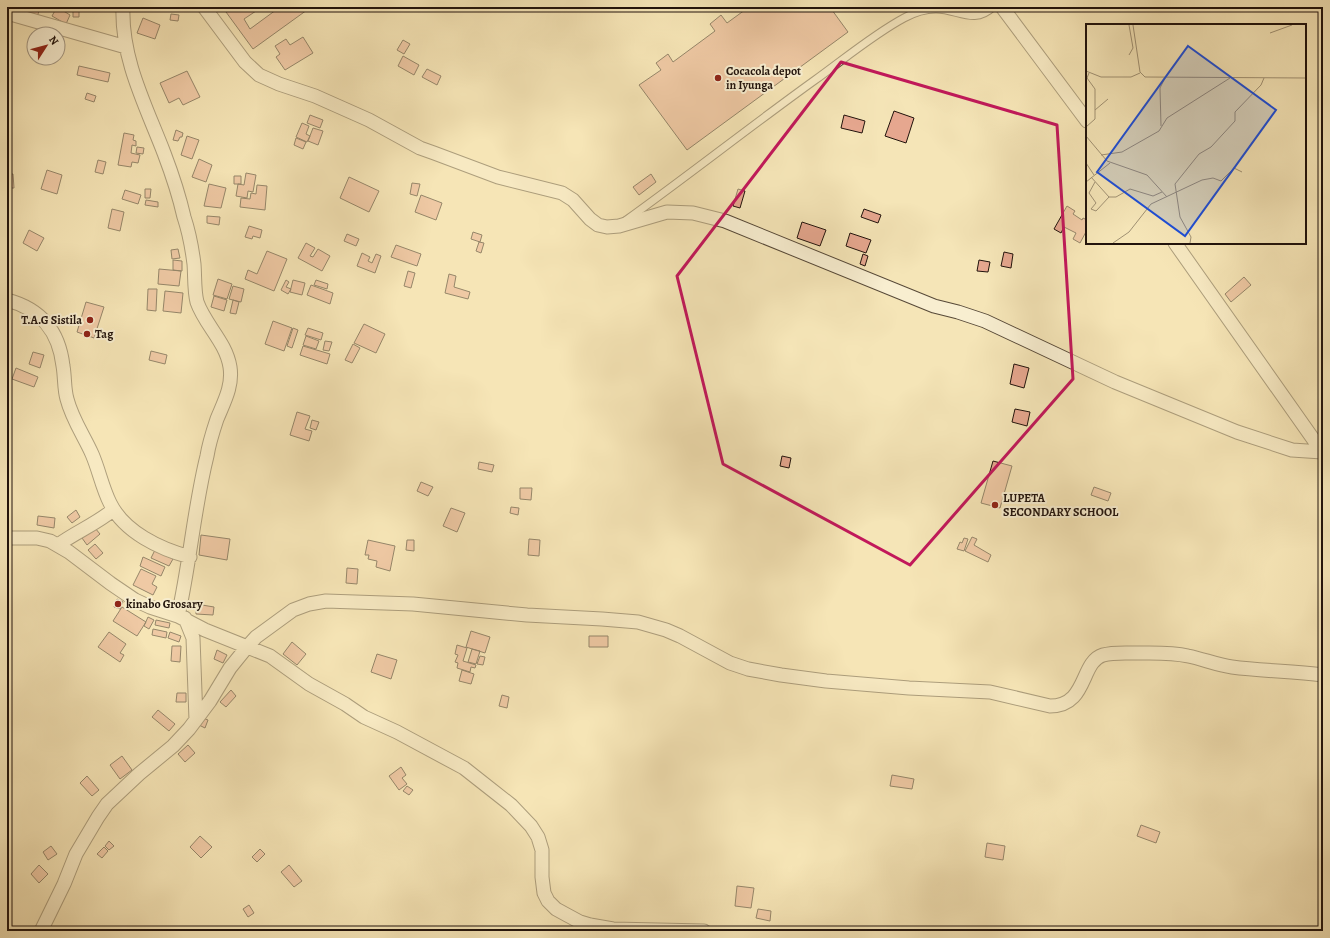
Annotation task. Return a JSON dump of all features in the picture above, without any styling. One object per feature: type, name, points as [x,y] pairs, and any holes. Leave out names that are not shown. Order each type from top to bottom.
[{"type":"street","points":[[123,7],[126,47],[130,64],[164,154],[190,237],[197,301],[202,313],[220,341],[227,355],[230,367],[230,381],[227,396],[217,419],[205,461],[182,617],[193,638],[196,720]]},
{"type":"street","points":[[204,7],[245,62],[259,75],[279,84],[315,96],[370,120],[420,148],[498,177],[562,193],[573,200],[590,219],[598,225],[607,227],[619,226],[666,212],[693,213],[725,221],[934,306],[986,321],[1115,382],[1237,432],[1292,450],[1323,453]]},
{"type":"street","points":[[1002,7],[1086,120]]},
{"type":"street","points":[[7,13],[126,47]]},
{"type":"street","points":[[1176,244],[1323,453]]},
{"type":"street","points":[[7,300],[34,311],[44,319],[51,328],[61,353],[66,398],[71,413],[95,461],[108,500],[113,510],[132,529],[148,540],[173,553],[190,558]]},
{"type":"street","points":[[58,545],[102,519],[113,510]]},
{"type":"street","points":[[7,538],[37,538],[50,541],[58,545],[129,596],[150,607],[182,617],[204,630],[274,658],[309,684],[345,704],[364,718],[392,730],[454,762],[474,775],[523,816],[538,837],[542,850],[542,877],[544,893],[548,901],[556,909],[580,922],[601,927],[704,931]]},
{"type":"street","points":[[41,931],[64,884],[76,854],[98,817],[116,796],[173,746],[189,729],[230,668],[247,647],[265,630],[293,610],[309,604],[326,601],[346,601],[413,604],[527,615],[638,622],[666,630],[680,636],[730,663],[748,669],[781,676],[908,688],[990,692],[1050,706],[1065,703],[1072,698],[1079,691],[1095,660],[1101,655],[1111,653],[1166,653],[1187,656],[1231,667],[1323,675]]},
{"type":"lane","points":[[619,226],[812,82],[873,38],[904,18],[921,11],[936,9],[970,16],[980,16],[993,7]]},
{"type":"highlighted area","points":[[841,62],[1057,125],[1073,379],[910,565],[723,464],[677,276]]},
{"type":"building","points":[[14,7],[39,7],[40,8],[37,17]]},
{"type":"building","points":[[57,7],[70,15],[66,24],[52,16]]},
{"type":"building","points":[[233,7],[262,7],[244,19],[250,29],[280,7],[305,7],[307,10],[253,49],[226,12]]},
{"type":"building","name":"Cocacola depot in Iyunga","points":[[749,7],[836,7],[832,10],[848,32],[687,150],[639,85],[661,70],[656,63],[668,54],[673,62],[715,31],[710,24],[721,15],[727,23]]},
{"type":"building","points":[[73,9],[79,10],[79,17],[73,17]]},
{"type":"building","points":[[171,14],[179,15],[178,21],[170,20]]},
{"type":"building","points":[[143,18],[160,25],[155,39],[137,33]]},
{"type":"building","points":[[303,37],[313,53],[285,70],[276,57],[280,54],[275,46],[286,39],[290,45]]},
{"type":"building","points":[[403,40],[410,44],[404,54],[397,50]]},
{"type":"building","points":[[403,56],[419,65],[414,75],[398,66]]},
{"type":"building","points":[[79,66],[110,73],[108,82],[77,75]]},
{"type":"building","points":[[427,69],[441,76],[437,85],[422,77]]},
{"type":"building","points":[[187,71],[200,97],[183,105],[179,98],[169,103],[160,83]]},
{"type":"building","points":[[87,93],[96,96],[94,102],[85,99]]},
{"type":"building","points":[[894,111],[914,118],[906,143],[885,136]]},
{"type":"building","points":[[310,115],[323,120],[320,128],[307,123]]},
{"type":"building","points":[[844,115],[865,121],[862,133],[841,128]]},
{"type":"building","points":[[302,123],[309,126],[306,134],[310,136],[307,142],[296,137]]},
{"type":"building","points":[[313,128],[323,131],[318,145],[308,141]]},
{"type":"building","points":[[176,130],[183,133],[182,137],[180,137],[178,141],[173,140]]},
{"type":"building","points":[[124,133],[134,135],[133,140],[136,141],[136,146],[132,145],[131,153],[140,155],[138,163],[132,162],[131,167],[118,165]]},
{"type":"building","points":[[187,136],[199,140],[192,159],[181,155]]},
{"type":"building","points":[[296,138],[306,142],[303,149],[294,145]]},
{"type":"building","points":[[137,147],[144,148],[143,154],[136,153]]},
{"type":"building","points":[[199,159],[212,165],[206,182],[192,177]]},
{"type":"building","points":[[98,160],[106,162],[103,174],[95,172]]},
{"type":"building","points":[[47,170],[62,175],[57,194],[41,189]]},
{"type":"building","points":[[246,173],[256,175],[253,192],[248,191],[247,198],[236,196],[238,184],[244,185]]},
{"type":"building","points":[[7,174],[13,174],[14,188],[7,188]]},
{"type":"building","points":[[651,174],[656,182],[639,195],[633,187]]},
{"type":"building","points":[[234,176],[241,176],[241,184],[234,184]]},
{"type":"building","points":[[349,177],[379,191],[369,212],[340,198]]},
{"type":"building","points":[[412,183],[420,184],[417,196],[410,194]]},
{"type":"building","points":[[209,184],[226,188],[221,208],[204,206]]},
{"type":"building","points":[[257,185],[267,186],[265,210],[240,207],[241,198],[250,199],[251,193],[256,194]]},
{"type":"building","points":[[145,189],[151,189],[150,198],[145,198]]},
{"type":"building","points":[[738,189],[745,191],[740,208],[733,206]]},
{"type":"building","points":[[125,190],[141,195],[138,204],[122,199]]},
{"type":"building","points":[[421,195],[442,203],[436,220],[415,212]]},
{"type":"building","points":[[146,200],[158,202],[158,207],[145,205]]},
{"type":"building","points":[[1067,206],[1075,211],[1073,214],[1082,220],[1083,218],[1086,220],[1086,232],[1080,243],[1073,239],[1076,233],[1064,227],[1061,233],[1054,229]]},
{"type":"building","points":[[112,209],[124,212],[120,231],[108,228]]},
{"type":"building","points":[[864,209],[881,215],[878,223],[861,217]]},
{"type":"building","points":[[207,216],[220,217],[219,225],[207,223]]},
{"type":"building","points":[[802,222],[826,230],[820,246],[797,238]]},
{"type":"building","points":[[249,226],[262,230],[260,238],[253,236],[252,239],[245,237]]},
{"type":"building","points":[[29,230],[44,238],[37,251],[23,243]]},
{"type":"building","points":[[473,232],[482,235],[480,242],[471,239]]},
{"type":"building","points":[[850,233],[871,240],[866,253],[846,246]]},
{"type":"building","points":[[347,234],[359,239],[356,246],[344,241]]},
{"type":"building","points":[[479,242],[484,243],[481,253],[476,251]]},
{"type":"building","points":[[306,243],[315,248],[310,256],[313,257],[318,249],[330,256],[322,271],[298,258]]},
{"type":"building","points":[[396,245],[421,254],[417,266],[391,257]]},
{"type":"building","points":[[178,249],[180,258],[172,259],[171,250]]},
{"type":"building","points":[[267,251],[287,259],[274,291],[245,279],[248,270],[257,274]]},
{"type":"building","points":[[1004,252],[1013,254],[1011,268],[1001,266]]},
{"type":"building","points":[[362,253],[370,257],[368,261],[372,263],[376,254],[381,256],[375,273],[357,266]]},
{"type":"building","points":[[863,254],[868,256],[865,266],[860,264]]},
{"type":"building","points":[[173,260],[182,261],[182,271],[173,270]]},
{"type":"building","points":[[979,260],[990,262],[988,272],[977,271]]},
{"type":"building","points":[[159,269],[181,271],[179,286],[158,284]]},
{"type":"building","points":[[408,271],[415,273],[411,288],[404,286]]},
{"type":"building","points":[[449,274],[456,276],[454,287],[470,292],[468,299],[445,293]]},
{"type":"building","points":[[1244,277],[1251,285],[1231,302],[1225,294]]},
{"type":"building","points":[[218,279],[232,284],[227,299],[213,295]]},
{"type":"building","points":[[286,280],[289,282],[286,287],[291,289],[288,294],[281,290]]},
{"type":"building","points":[[293,280],[305,283],[302,295],[290,292]]},
{"type":"building","points":[[316,280],[328,284],[327,289],[314,285]]},
{"type":"building","points":[[311,285],[333,293],[330,304],[307,295]]},
{"type":"building","points":[[233,286],[244,289],[241,302],[229,299]]},
{"type":"building","points":[[148,289],[157,289],[156,311],[147,310]]},
{"type":"building","points":[[165,291],[183,293],[181,313],[163,311]]},
{"type":"building","points":[[214,296],[227,300],[224,311],[211,307]]},
{"type":"building","points":[[233,300],[239,302],[236,314],[230,313]]},
{"type":"building","name":"T.A.G Sistila","points":[[86,302],[104,307],[94,338],[77,332]]},
{"type":"building","points":[[273,321],[292,328],[284,351],[265,344]]},
{"type":"building","points":[[364,324],[385,334],[376,353],[354,343]]},
{"type":"building","points":[[293,328],[298,330],[292,348],[287,346]]},
{"type":"building","points":[[308,328],[323,333],[321,340],[305,335]]},
{"type":"building","points":[[306,336],[319,341],[316,349],[303,345]]},
{"type":"building","points":[[325,341],[332,342],[329,351],[323,350]]},
{"type":"building","points":[[353,344],[360,348],[352,363],[345,360]]},
{"type":"building","points":[[303,346],[330,354],[327,364],[300,355]]},
{"type":"building","points":[[151,351],[167,355],[165,364],[149,360]]},
{"type":"building","points":[[33,352],[44,355],[40,368],[29,364]]},
{"type":"building","points":[[1014,364],[1029,368],[1024,388],[1010,384]]},
{"type":"building","points":[[16,368],[38,377],[34,387],[12,379]]},
{"type":"building","points":[[1015,409],[1030,412],[1027,426],[1012,422]]},
{"type":"building","points":[[297,412],[310,416],[305,429],[312,431],[309,441],[290,435]]},
{"type":"building","points":[[312,420],[319,422],[316,430],[310,428]]},
{"type":"building","points":[[782,456],[791,458],[789,468],[780,466]]},
{"type":"building","points":[[993,461],[1012,466],[1000,508],[981,503]]},
{"type":"building","points":[[479,462],[494,465],[492,472],[478,469]]},
{"type":"building","points":[[421,482],[433,487],[428,496],[417,491]]},
{"type":"building","points":[[1094,487],[1111,493],[1108,501],[1091,495]]},
{"type":"building","points":[[520,488],[532,488],[531,500],[520,499]]},
{"type":"building","points":[[1031,493],[1035,495],[1032,503],[1027,501]]},
{"type":"building","points":[[511,507],[519,508],[518,515],[510,513]]},
{"type":"building","points":[[451,508],[465,513],[457,532],[443,526]]},
{"type":"building","points":[[76,510],[80,517],[72,523],[67,517]]},
{"type":"building","points":[[38,516],[55,518],[54,528],[37,525]]},
{"type":"building","points":[[95,528],[100,534],[87,545],[82,538]]},
{"type":"building","points":[[201,535],[230,539],[227,560],[199,555]]},
{"type":"building","points":[[972,537],[977,539],[974,545],[991,555],[988,562],[965,551]]},
{"type":"building","points":[[964,538],[968,539],[964,551],[957,549],[960,542],[962,543]]},
{"type":"building","points":[[529,539],[540,540],[539,556],[528,555]]},
{"type":"building","points":[[368,540],[395,546],[390,571],[376,567],[377,561],[368,559],[369,555],[365,555]]},
{"type":"building","points":[[407,540],[414,540],[414,551],[406,550]]},
{"type":"building","points":[[95,544],[103,553],[96,559],[88,550]]},
{"type":"building","points":[[155,550],[173,559],[169,566],[151,558]]},
{"type":"building","points":[[143,557],[165,567],[161,576],[140,566]]},
{"type":"building","points":[[347,568],[358,569],[357,584],[346,583]]},
{"type":"building","points":[[141,569],[156,576],[152,584],[157,587],[153,595],[133,585]]},
{"type":"building","name":"kinabo Grosary","points":[[117,599],[123,602],[120,609],[114,607]]},
{"type":"building","points":[[196,604],[214,607],[213,615],[196,614]]},
{"type":"building","points":[[122,607],[146,622],[137,636],[113,621]]},
{"type":"building","points":[[148,617],[154,620],[149,629],[144,626]]},
{"type":"building","points":[[156,620],[170,623],[169,628],[155,625]]},
{"type":"building","points":[[153,629],[167,632],[166,638],[152,635]]},
{"type":"building","points":[[471,631],[490,637],[485,653],[466,647]]},
{"type":"building","points":[[109,632],[126,644],[120,653],[124,655],[120,662],[98,647]]},
{"type":"building","points":[[170,632],[181,636],[179,642],[168,638]]},
{"type":"building","points":[[589,636],[608,636],[608,647],[589,647]]},
{"type":"building","points":[[292,642],[306,654],[297,665],[283,654]]},
{"type":"building","points":[[457,645],[467,648],[463,661],[476,665],[475,668],[471,667],[470,672],[457,668],[458,663],[455,662],[458,655],[455,654]]},
{"type":"building","points":[[172,646],[181,646],[180,662],[171,661]]},
{"type":"building","points":[[472,649],[480,651],[476,664],[468,662]]},
{"type":"building","points":[[217,650],[227,655],[223,663],[214,659]]},
{"type":"building","points":[[377,654],[397,660],[391,679],[371,672]]},
{"type":"building","points":[[480,656],[485,657],[483,665],[477,664]]},
{"type":"building","points":[[462,670],[474,674],[471,684],[459,681]]},
{"type":"building","points":[[231,690],[236,696],[226,707],[220,702]]},
{"type":"building","points":[[177,693],[186,693],[186,702],[176,702]]},
{"type":"building","points":[[502,695],[509,697],[507,708],[499,706]]},
{"type":"building","points":[[158,710],[175,724],[169,731],[152,717]]},
{"type":"building","points":[[203,718],[208,720],[205,728],[199,725]]},
{"type":"building","points":[[188,745],[195,753],[185,762],[178,754]]},
{"type":"building","points":[[122,756],[132,770],[120,779],[110,765]]},
{"type":"building","points":[[401,767],[406,775],[402,778],[407,784],[399,790],[389,776]]},
{"type":"building","points":[[892,775],[914,779],[912,789],[890,786]]},
{"type":"building","points":[[87,776],[99,790],[92,796],[80,783]]},
{"type":"building","points":[[407,786],[413,790],[409,795],[403,791]]},
{"type":"building","points":[[1141,825],[1160,832],[1156,843],[1137,836]]},
{"type":"building","points":[[200,836],[212,847],[201,858],[190,847]]},
{"type":"building","points":[[109,841],[114,846],[109,850],[105,846]]},
{"type":"building","points":[[987,843],[1005,846],[1003,860],[985,857]]},
{"type":"building","points":[[51,846],[57,854],[48,860],[43,852]]},
{"type":"building","points":[[104,847],[108,851],[102,858],[97,854]]},
{"type":"building","points":[[260,849],[265,854],[257,862],[252,857]]},
{"type":"building","points":[[39,865],[48,874],[39,883],[31,874]]},
{"type":"building","points":[[289,865],[302,881],[294,887],[281,872]]},
{"type":"building","points":[[737,886],[754,888],[751,908],[735,906]]},
{"type":"building","points":[[249,905],[254,913],[248,917],[243,909]]},
{"type":"building","points":[[758,909],[771,911],[770,921],[756,918]]},
{"type":"place","name":"Cocacola depot in Iyunga","points":[[718,78]]},
{"type":"place","name":"T.A.G Sistila","points":[[90,320]]},
{"type":"place","name":"Tag","points":[[87,334]]},
{"type":"place","name":"LUPETA SECONDARY SCHOOL","points":[[995,505]]},
{"type":"place","name":"kinabo Grosary","points":[[118,604]]}]
